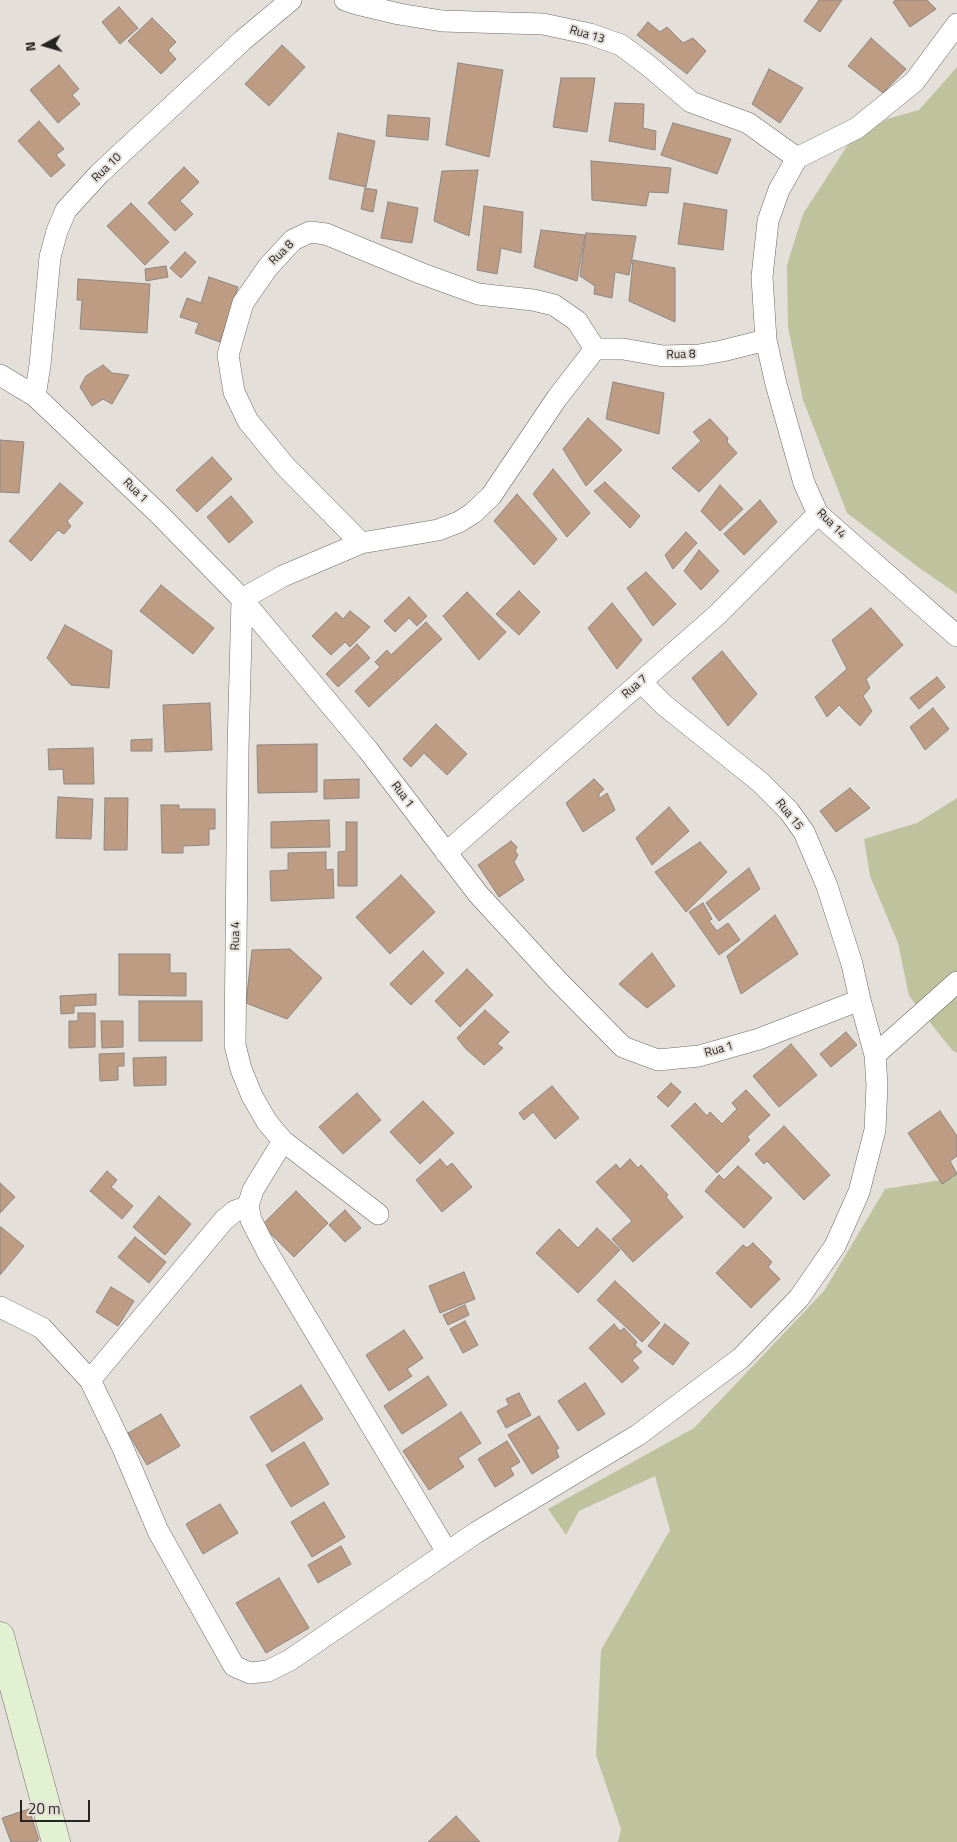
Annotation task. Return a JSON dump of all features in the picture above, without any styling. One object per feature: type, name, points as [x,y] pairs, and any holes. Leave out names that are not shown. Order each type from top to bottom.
[{"type":"street","name":"Rua 10","points":[[35,396],[40,365],[50,258],[57,231],[66,210],[100,174],[243,40],[291,0]]},
{"type":"street","name":"Rua 13","points":[[346,0],[399,14],[442,21],[543,24],[590,34],[620,45],[649,66],[691,102],[748,123],[797,158]]},
{"type":"street","points":[[766,340],[762,277],[768,221],[779,190],[797,158],[857,128],[914,82],[957,24]]},
{"type":"street","name":"Rua 8","points":[[361,543],[285,466],[248,421],[234,392],[228,355],[243,303],[268,267],[293,240],[310,232],[326,234],[420,273],[478,294],[532,300],[554,305],[576,321],[596,349],[623,350],[663,356],[699,355],[722,352],[766,340]]},
{"type":"street","name":"Rua 14","points":[[766,340],[776,384],[804,483],[818,514],[957,636]]},
{"type":"street","points":[[242,599],[283,576],[361,543],[438,530],[459,522],[473,513],[491,496],[557,398],[596,349]]},
{"type":"street","name":"Rua 1","points":[[0,375],[35,396],[160,515],[242,599],[368,750],[478,894],[558,981],[623,1047],[658,1060],[699,1056],[759,1039],[860,1000]]},
{"type":"street","name":"Rua 7","points":[[446,853],[717,615],[818,514]]},
{"type":"street","name":"Rua 4","points":[[242,599],[238,749],[235,1045],[241,1070],[266,1122],[283,1141],[378,1214]]},
{"type":"street","name":"Rua 15","points":[[0,1307],[42,1328],[90,1380],[122,1446],[158,1531],[234,1666],[250,1673],[268,1671],[290,1660],[490,1524],[638,1435],[741,1358],[799,1298],[834,1246],[859,1192],[875,1130],[877,1085],[875,1055],[852,964],[827,886],[804,832],[789,811],[760,782],[664,705],[641,682]]},
{"type":"street","points":[[875,1055],[957,982]]},
{"type":"street","points":[[283,1141],[253,1190],[248,1206],[251,1220],[268,1253],[447,1552]]},
{"type":"street","points":[[90,1380],[224,1220],[235,1211],[248,1206]]},
{"type":"street","points":[[0,1636],[56,1842]]},
{"type":"green space","points":[[957,67],[957,594],[847,513],[803,400],[788,327],[787,265],[803,214],[849,143],[887,119],[919,110]]},
{"type":"green space","points":[[957,798],[957,1053],[952,1050],[909,996],[898,943],[870,876],[864,839],[917,823]]},
{"type":"green space","points":[[957,1174],[957,1842],[618,1842],[621,1829],[596,1755],[601,1650],[670,1530],[655,1476],[579,1511],[566,1535],[548,1509],[694,1428],[824,1291],[885,1189],[953,1178]]},
{"type":"building","points":[[819,0],[842,0],[820,32],[804,21]]},
{"type":"building","points":[[896,0],[927,0],[936,9],[910,27],[893,2]]},
{"type":"building","points":[[119,7],[138,28],[120,44],[102,22]]},
{"type":"building","points":[[152,18],[176,42],[168,50],[176,59],[161,74],[128,41]]},
{"type":"building","points":[[648,22],[660,32],[667,27],[683,43],[693,38],[706,51],[687,74],[637,35]]},
{"type":"building","points":[[871,38],[906,69],[883,93],[848,66]]},
{"type":"building","points":[[282,45],[305,67],[269,106],[245,84]]},
{"type":"building","points":[[458,63],[503,70],[489,157],[446,145]]},
{"type":"building","points":[[59,65],[79,89],[72,95],[80,104],[58,123],[30,90]]},
{"type":"building","points":[[769,69],[803,88],[780,123],[752,104]]},
{"type":"building","points":[[561,78],[595,78],[587,132],[553,127]]},
{"type":"building","points":[[615,103],[644,104],[643,128],[656,131],[655,150],[609,141]]},
{"type":"building","points":[[388,115],[430,118],[428,140],[386,136]]},
{"type":"building","points":[[39,121],[64,149],[56,155],[65,165],[51,177],[18,141]]},
{"type":"building","points":[[673,123],[731,139],[717,174],[661,155]]},
{"type":"building","points":[[338,133],[375,141],[366,187],[329,179]]},
{"type":"building","points":[[591,161],[671,168],[668,193],[649,192],[646,206],[592,200]]},
{"type":"building","points":[[184,167],[199,182],[180,201],[193,214],[175,231],[148,203]]},
{"type":"building","points":[[478,170],[469,236],[434,221],[442,171]]},
{"type":"building","points":[[365,188],[377,190],[373,212],[361,209]]},
{"type":"building","points":[[388,202],[418,208],[412,243],[381,238]]},
{"type":"building","points":[[131,203],[169,242],[145,265],[107,226]]},
{"type":"building","points":[[684,203],[727,210],[723,250],[678,244]]},
{"type":"building","points":[[484,206],[523,212],[521,253],[501,248],[497,274],[477,270]]},
{"type":"building","points":[[541,230],[585,235],[577,281],[534,267]]},
{"type":"building","points":[[586,233],[636,236],[629,275],[615,272],[612,298],[594,294],[595,286],[580,276]]},
{"type":"building","points":[[185,252],[196,262],[181,278],[170,268]]},
{"type":"building","points":[[633,260],[675,268],[675,322],[629,301]]},
{"type":"building","points":[[166,266],[168,277],[146,281],[145,269]]},
{"type":"building","points":[[209,277],[238,287],[220,342],[195,333],[199,323],[180,317],[187,298],[201,303]]},
{"type":"building","points":[[78,279],[150,284],[147,333],[80,329],[82,300],[77,300]]},
{"type":"building","points":[[103,365],[112,373],[129,375],[112,404],[103,399],[92,406],[80,387],[86,376]]},
{"type":"building","points":[[613,382],[664,393],[659,434],[606,419]]},
{"type":"building","points":[[588,418],[622,450],[586,486],[563,449]]},
{"type":"building","points":[[710,419],[728,438],[727,442],[737,453],[699,492],[672,468],[701,441],[693,432]]},
{"type":"building","points":[[0,440],[24,442],[19,493],[0,492]]},
{"type":"building","points":[[212,457],[232,479],[197,512],[176,490]]},
{"type":"building","points":[[553,469],[590,513],[567,537],[533,494]]},
{"type":"building","points":[[605,482],[640,516],[630,528],[594,491]]},
{"type":"building","points":[[60,483],[83,503],[67,521],[71,526],[64,534],[58,530],[31,561],[9,541]]},
{"type":"building","points":[[720,485],[743,509],[720,531],[701,511]]},
{"type":"building","points":[[517,494],[557,539],[534,565],[494,521]]},
{"type":"building","points":[[231,496],[253,522],[229,543],[207,517]]},
{"type":"building","points":[[760,500],[777,522],[744,555],[724,534]]},
{"type":"building","points":[[686,532],[697,543],[673,569],[665,555]]},
{"type":"building","points":[[699,550],[719,571],[701,590],[684,571]]},
{"type":"building","points":[[646,572],[676,604],[653,626],[627,588]]},
{"type":"building","points":[[161,585],[214,628],[193,654],[140,611]]},
{"type":"building","points":[[519,591],[540,612],[519,635],[496,614]]},
{"type":"building","points":[[467,592],[506,632],[479,660],[443,616]]},
{"type":"building","points":[[409,597],[427,616],[417,626],[409,618],[395,632],[384,621]]},
{"type":"building","points":[[612,603],[642,640],[617,669],[588,628]]},
{"type":"building","points":[[871,608],[903,645],[866,679],[870,688],[863,696],[872,711],[860,726],[839,705],[827,717],[815,697],[847,669],[832,640]]},
{"type":"building","points":[[350,611],[370,627],[350,647],[345,642],[331,655],[312,636],[336,612],[343,619]]},
{"type":"building","points":[[426,622],[442,639],[369,707],[355,691],[380,667],[375,662],[387,650],[391,655]]},
{"type":"building","points":[[65,625],[112,651],[109,688],[71,685],[47,658]]},
{"type":"building","points":[[357,644],[370,658],[338,687],[326,674]]},
{"type":"building","points":[[722,651],[757,694],[728,726],[692,678]]},
{"type":"building","points":[[937,677],[945,687],[919,709],[910,698]]},
{"type":"building","points":[[210,703],[212,750],[165,752],[163,705]]},
{"type":"building","points":[[933,708],[949,729],[925,750],[910,727]]},
{"type":"building","points":[[436,724],[467,754],[447,775],[424,753],[411,767],[403,759]]},
{"type":"building","points":[[152,739],[152,751],[131,751],[131,740]]},
{"type":"building","points":[[317,744],[317,792],[258,793],[257,745]]},
{"type":"building","points":[[93,748],[94,784],[64,784],[63,769],[49,770],[48,749]]},
{"type":"building","points":[[359,779],[359,798],[324,799],[324,780]]},
{"type":"building","points":[[594,779],[604,789],[599,794],[599,799],[607,793],[615,810],[583,832],[566,803]]},
{"type":"building","points":[[850,788],[870,808],[836,832],[820,811]]},
{"type":"building","points":[[58,797],[93,799],[91,839],[56,838]]},
{"type":"building","points":[[105,798],[128,798],[127,850],[104,850]]},
{"type":"building","points":[[161,805],[179,805],[179,809],[215,809],[215,829],[209,829],[209,845],[183,846],[183,853],[162,853]]},
{"type":"building","points":[[669,807],[689,831],[652,865],[636,838]]},
{"type":"building","points":[[329,820],[330,847],[271,848],[271,822]]},
{"type":"building","points":[[346,822],[357,822],[357,886],[338,886],[338,852],[346,851]]},
{"type":"building","points":[[511,841],[517,847],[515,851],[518,855],[514,862],[524,880],[499,897],[478,865]]},
{"type":"building","points":[[700,842],[727,872],[686,912],[655,872]]},
{"type":"building","points":[[326,852],[326,870],[333,869],[334,898],[271,901],[270,871],[288,870],[288,853]]},
{"type":"building","points":[[749,868],[760,889],[719,921],[706,903]]},
{"type":"building","points":[[401,875],[435,912],[390,954],[356,917]]},
{"type":"building","points":[[703,903],[712,919],[709,921],[717,931],[728,923],[740,940],[719,955],[689,912]]},
{"type":"building","points":[[775,915],[798,954],[741,994],[727,956]]},
{"type":"building","points":[[290,949],[322,978],[287,1019],[246,1003],[252,950]]},
{"type":"building","points":[[423,951],[444,973],[411,1005],[390,984]]},
{"type":"building","points":[[652,953],[675,986],[647,1008],[619,984]]},
{"type":"building","points":[[119,954],[170,954],[170,973],[186,973],[186,996],[119,995]]},
{"type":"building","points":[[467,969],[493,995],[460,1027],[435,1001]]},
{"type":"building","points":[[96,994],[96,1005],[74,1006],[74,1013],[61,1014],[60,996]]},
{"type":"building","points":[[139,1001],[202,1001],[202,1041],[139,1041]]},
{"type":"building","points":[[485,1010],[509,1032],[497,1044],[503,1048],[484,1065],[457,1038]]},
{"type":"building","points":[[78,1013],[95,1013],[95,1047],[69,1048],[69,1021],[78,1021]]},
{"type":"building","points":[[101,1021],[123,1021],[123,1047],[102,1048]]},
{"type":"building","points":[[846,1032],[857,1045],[831,1067],[820,1054]]},
{"type":"building","points":[[791,1044],[817,1075],[779,1107],[753,1076]]},
{"type":"building","points":[[124,1053],[124,1066],[118,1066],[118,1080],[100,1081],[99,1054]]},
{"type":"building","points":[[166,1057],[166,1085],[134,1086],[133,1058]]},
{"type":"building","points":[[671,1083],[681,1092],[668,1107],[657,1097]]},
{"type":"building","points":[[552,1086],[579,1118],[555,1139],[533,1112],[524,1120],[519,1113]]},
{"type":"building","points":[[746,1090],[770,1115],[747,1137],[750,1140],[717,1173],[671,1126],[695,1103],[707,1116],[710,1112],[722,1124],[737,1109],[732,1103]]},
{"type":"building","points":[[357,1093],[381,1120],[343,1154],[319,1127]]},
{"type":"building","points":[[423,1101],[454,1133],[420,1164],[390,1132]]},
{"type":"building","points":[[940,1111],[957,1136],[957,1156],[950,1161],[957,1174],[942,1184],[908,1133]]},
{"type":"building","points":[[784,1126],[830,1175],[804,1200],[767,1161],[764,1164],[755,1154]]},
{"type":"building","points":[[440,1159],[447,1167],[452,1163],[472,1187],[442,1212],[416,1180]]},
{"type":"building","points":[[630,1159],[638,1168],[641,1165],[668,1195],[666,1197],[683,1217],[633,1262],[612,1239],[632,1221],[596,1182],[616,1164],[620,1169]]},
{"type":"building","points":[[738,1166],[772,1198],[744,1228],[705,1191],[719,1175],[724,1180]]},
{"type":"building","points":[[107,1171],[117,1180],[111,1187],[133,1206],[122,1219],[90,1191]]},
{"type":"building","points":[[0,1183],[15,1197],[0,1213]]},
{"type":"building","points":[[296,1191],[328,1223],[294,1257],[262,1225]]},
{"type":"building","points":[[159,1196],[191,1224],[165,1255],[133,1227]]},
{"type":"building","points":[[345,1210],[361,1228],[345,1242],[329,1225]]},
{"type":"building","points":[[0,1228],[24,1246],[0,1275]]},
{"type":"building","points":[[597,1228],[620,1250],[578,1293],[536,1253],[559,1229],[578,1248]]},
{"type":"building","points":[[135,1237],[166,1262],[149,1283],[118,1257]]},
{"type":"building","points":[[753,1243],[772,1262],[768,1267],[780,1279],[751,1308],[716,1273],[743,1245],[747,1248]]},
{"type":"building","points":[[464,1272],[475,1299],[440,1313],[429,1286]]},
{"type":"building","points":[[615,1281],[660,1323],[642,1342],[597,1300]]},
{"type":"building","points":[[111,1287],[134,1301],[118,1326],[96,1312]]},
{"type":"building","points":[[465,1305],[469,1315],[448,1325],[443,1315]]},
{"type":"building","points":[[465,1321],[478,1345],[463,1353],[450,1329]]},
{"type":"building","points":[[614,1324],[620,1331],[624,1328],[637,1342],[635,1345],[642,1352],[632,1360],[639,1368],[622,1383],[589,1348]]},
{"type":"building","points":[[665,1324],[689,1343],[673,1365],[648,1346]]},
{"type":"building","points":[[404,1330],[423,1358],[407,1369],[412,1376],[389,1391],[366,1355]]},
{"type":"building","points":[[428,1376],[447,1405],[402,1434],[384,1406]]},
{"type":"building","points":[[585,1383],[605,1414],[578,1431],[558,1401]]},
{"type":"building","points":[[301,1385],[323,1419],[272,1452],[250,1417]]},
{"type":"building","points":[[519,1393],[531,1415],[506,1428],[497,1411],[509,1405],[506,1399]]},
{"type":"building","points":[[461,1412],[481,1443],[458,1458],[464,1467],[429,1490],[403,1451]]},
{"type":"building","points":[[161,1414],[180,1446],[147,1465],[128,1433]]},
{"type":"building","points":[[539,1416],[559,1448],[556,1450],[559,1457],[532,1474],[508,1435]]},
{"type":"building","points":[[507,1441],[520,1462],[510,1468],[514,1475],[495,1487],[478,1459]]},
{"type":"building","points":[[304,1442],[329,1484],[291,1507],[266,1465]]},
{"type":"building","points":[[324,1502],[345,1537],[312,1557],[291,1522]]},
{"type":"building","points":[[220,1504],[238,1533],[203,1554],[186,1524]]},
{"type":"building","points":[[341,1546],[351,1564],[318,1583],[308,1565]]},
{"type":"building","points":[[279,1578],[309,1628],[266,1653],[236,1603]]},
{"type":"building","points":[[29,1809],[39,1840],[35,1842],[11,1842],[2,1818]]},
{"type":"building","points":[[456,1816],[480,1842],[428,1842]]}]
